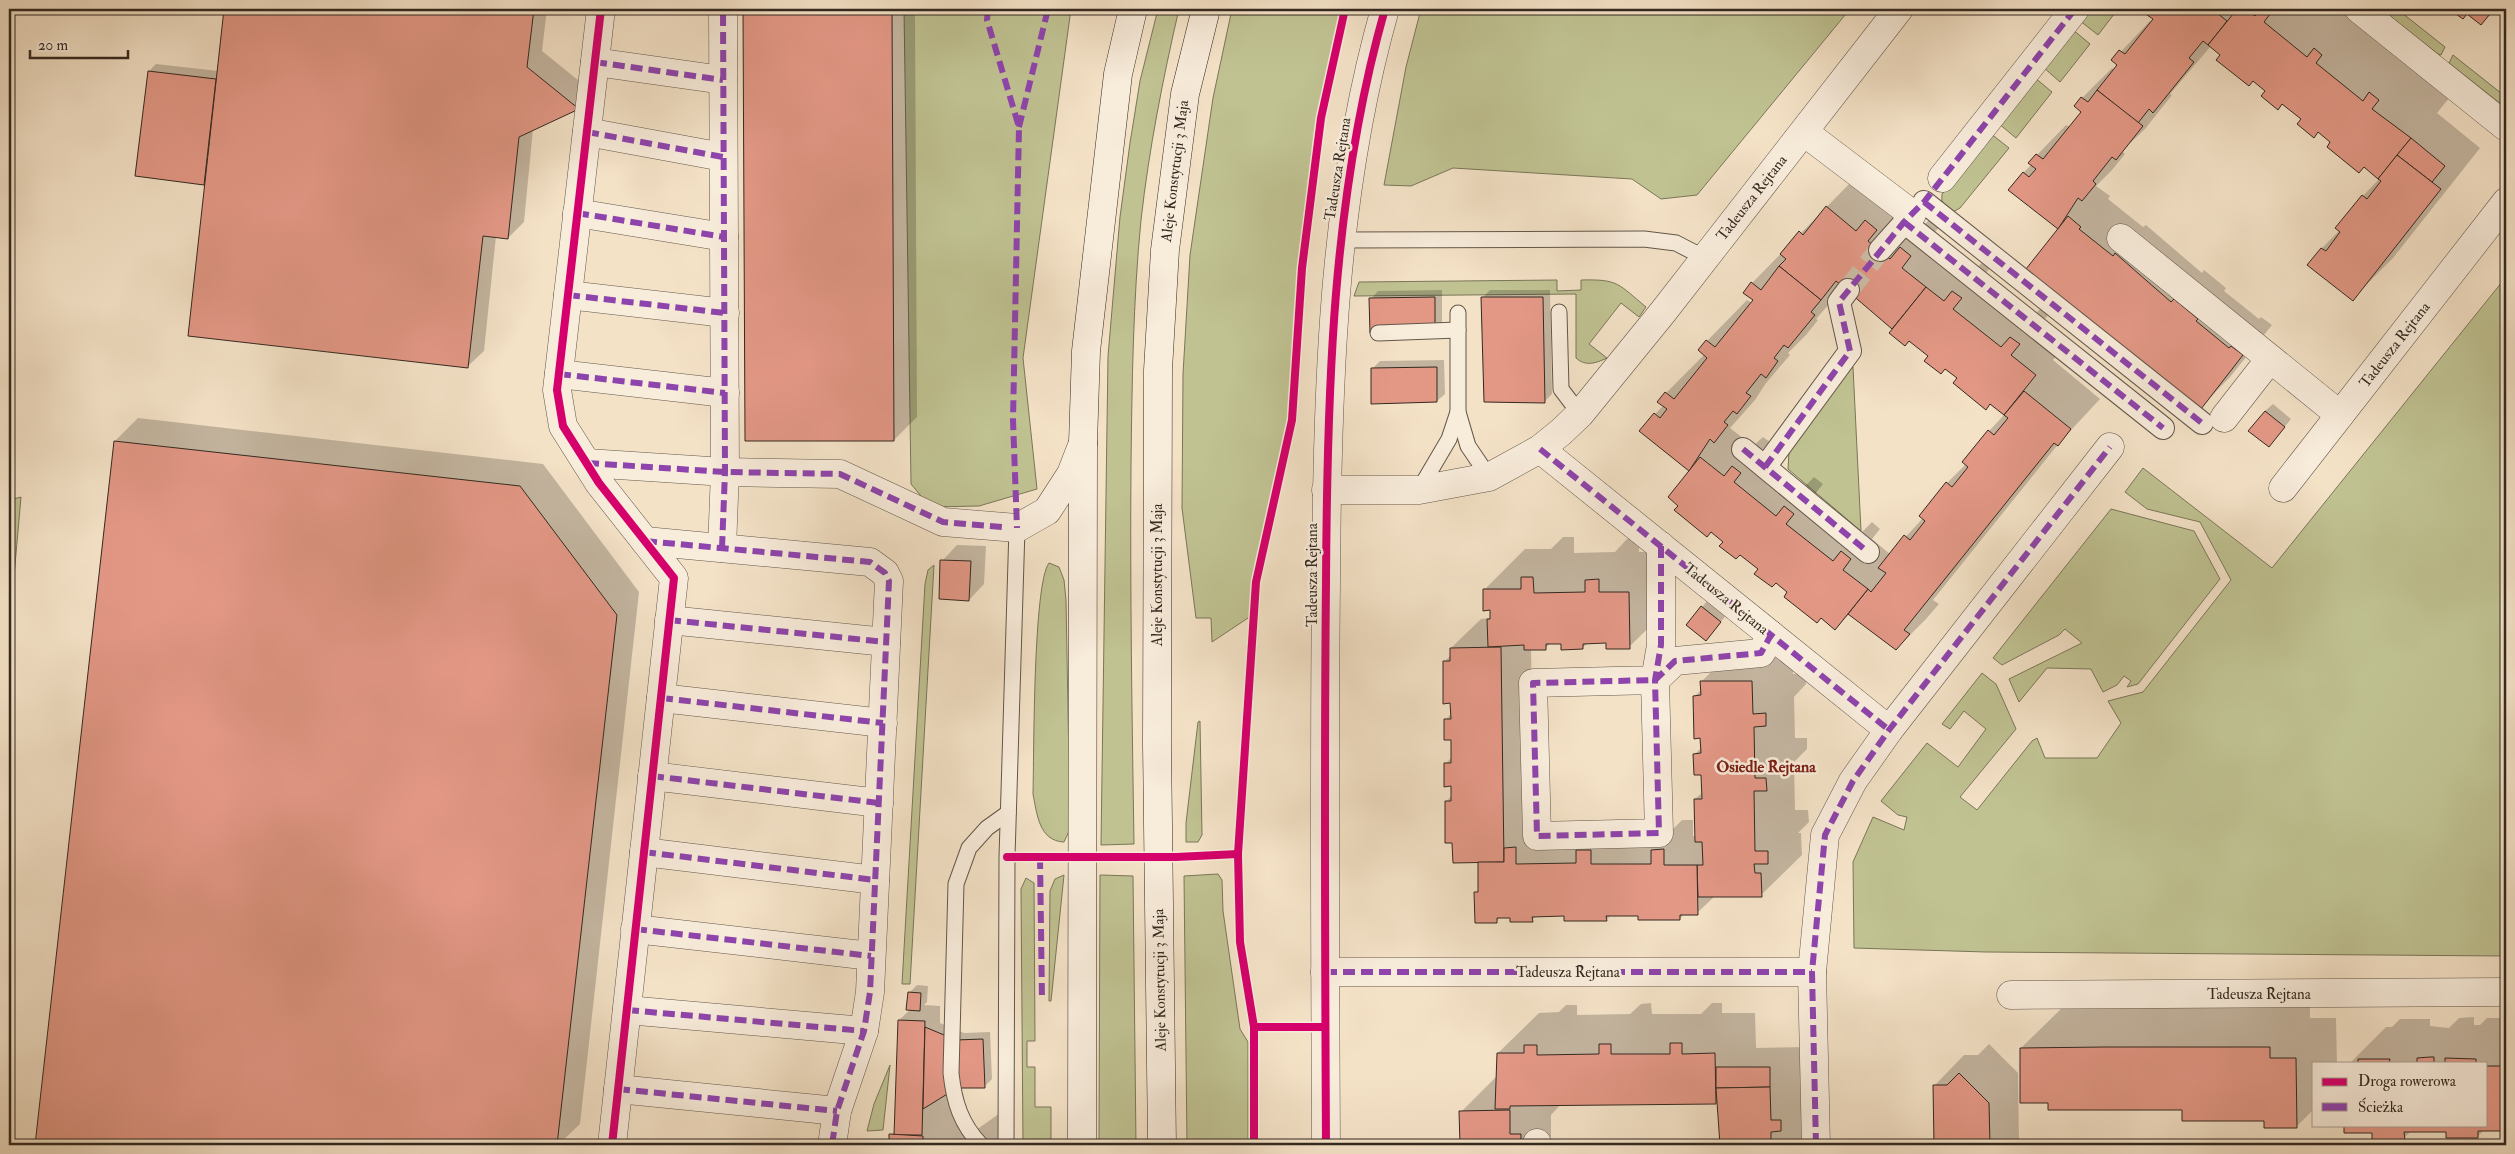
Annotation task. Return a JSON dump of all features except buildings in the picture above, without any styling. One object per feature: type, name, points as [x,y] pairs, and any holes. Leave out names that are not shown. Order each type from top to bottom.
[{"type":"street","points":[[601,9],[557,390],[563,426],[599,483],[674,578],[612,1145]]},
{"type":"street","points":[[722,9],[725,314],[725,472],[722,548]]},
{"type":"street","points":[[1082,1145],[1083,443],[1086,351],[1118,74],[1133,9]]},
{"type":"street","name":"Aleje Konstytucji 3 Maja","points":[[1162,1145],[1157,744],[1158,370],[1165,250],[1185,94],[1206,9]]},
{"type":"street","name":"Tadeusza Rejtana","points":[[1326,1145],[1326,490],[1332,337],[1342,240],[1360,114],[1385,9]]},
{"type":"street","name":"Tadeusza Rejtana","points":[[1326,490],[1419,490],[1489,477],[1540,449],[1580,414],[1705,258],[1899,9]]},
{"type":"street","points":[[1880,250],[1942,178],[2075,9]]},
{"type":"street","points":[[2359,9],[2506,127]]},
{"type":"street","points":[[595,62],[723,80]]},
{"type":"street","points":[[586,132],[723,157]]},
{"type":"street","points":[[1804,132],[1913,213],[2213,420],[2270,359]]},
{"type":"street","name":"Tadeusza Rejtana","points":[[2283,488],[2506,202]]},
{"type":"street","points":[[577,213],[724,237]]},
{"type":"street","points":[[1913,213],[2163,428]]},
{"type":"street","points":[[2121,238],[2340,415]]},
{"type":"street","points":[[1765,467],[1850,351],[1838,302],[1848,290]]},
{"type":"street","points":[[568,295],[725,314]]},
{"type":"street","points":[[559,374],[725,393]]},
{"type":"street","points":[[587,463],[725,472],[840,474],[942,522],[1016,528],[1047,511],[1072,474],[1083,443]]},
{"type":"street","points":[[1816,1145],[1812,972],[1825,835],[1853,781],[1889,730],[2110,447]]},
{"type":"street","name":"Tadeusza Rejtana","points":[[1540,449],[1889,730]]},
{"type":"street","points":[[1743,449],[1868,552]]},
{"type":"street","points":[[645,541],[866,562],[878,566],[889,581],[870,992],[864,1030],[837,1111],[832,1145]]},
{"type":"street","points":[[1661,546],[1661,645],[1654,680],[1659,833],[1537,836],[1533,683],[1654,680],[1675,661],[1761,653],[1771,635]]},
{"type":"street","points":[[669,620],[886,642]]},
{"type":"street","points":[[661,698],[883,723]]},
{"type":"street","points":[[652,776],[879,803]]},
{"type":"street","points":[[644,852],[875,880]]},
{"type":"street","points":[[635,928],[871,956]]},
{"type":"street","name":"Tadeusza Rejtana","points":[[1325,972],[1812,972]]},
{"type":"street","name":"Tadeusza Rejtana","points":[[2012,995],[2506,992]]},
{"type":"street","points":[[627,1010],[864,1030]]},
{"type":"street","points":[[618,1089],[837,1111]]},
{"type":"lane","points":[[1342,240],[1644,239],[1676,243],[1705,258]]},
{"type":"lane","points":[[1559,312],[1561,389],[1580,414]]},
{"type":"lane","points":[[1458,313],[1458,412],[1468,446],[1489,477]]},
{"type":"lane","points":[[1378,333],[1458,330]]},
{"type":"lane","points":[[1419,490],[1449,439],[1458,412]]},
{"type":"lane","points":[[1006,1145],[1008,813],[1016,528]]},
{"type":"lane","points":[[981,1145],[961,1120],[953,1096],[951,1073],[956,884],[963,859],[973,842],[987,828],[1008,813]]},
{"type":"green space","points":[[904,9],[1071,9],[1023,358],[1037,489],[979,506],[930,507],[911,484]]},
{"type":"green space","points":[[1158,9],[1179,9],[1152,140],[1141,220],[1136,281],[1132,373],[1131,512],[1134,844],[1101,845],[1108,356],[1120,217],[1130,143],[1140,81]]},
{"type":"green space","points":[[1232,9],[1345,9],[1321,118],[1302,268],[1292,420],[1256,582],[1254,614],[1212,642],[1211,618],[1196,618],[1182,508],[1183,374],[1190,255],[1213,98]]},
{"type":"green space","points":[[1421,9],[1850,9],[1697,195],[1661,199],[1632,179],[1453,168],[1411,186],[1384,185],[1406,67]]},
{"type":"green space","points":[[2088,9],[2118,9],[2098,35],[2079,20]]},
{"type":"green space","points":[[2381,9],[2397,9],[2445,47],[2441,55],[2438,54]]},
{"type":"green space","points":[[2072,29],[2090,44],[2060,82],[2043,67]]},
{"type":"green space","points":[[2453,55],[2506,97],[2506,108],[2449,63]]},
{"type":"green space","points":[[2034,77],[2052,92],[2016,138],[1998,123]]},
{"type":"green space","points":[[1990,133],[2009,148],[1960,208],[1953,212],[1945,207],[1942,194]]},
{"type":"green space","points":[[2506,277],[2506,956],[1986,952],[1854,948],[1853,862],[1873,817],[1904,830],[1907,817],[1898,815],[1881,801],[1927,743],[1958,767],[1986,729],[1964,711],[1950,729],[1942,724],[1982,673],[1996,684],[2016,729],[1960,797],[1977,810],[2032,741],[2037,738],[2045,758],[2097,758],[2121,723],[2108,701],[2143,692],[2231,580],[2200,522],[2147,509],[2125,492],[2143,468],[2272,568]]},
{"type":"green space","points":[[1557,280],[1557,291],[1581,290],[1581,280],[1611,282],[1623,288],[1646,307],[1639,317],[1621,303],[1589,344],[1607,358],[1595,363],[1587,363],[1576,358],[1576,294],[1354,296],[1359,282]]},
{"type":"green space","points":[[1853,367],[1861,531],[1788,469],[1789,451],[1849,369]]},
{"type":"green space","points":[[21,497],[9,633],[9,500]]},
{"type":"green space","points":[[2111,509],[2194,531],[2220,579],[2138,684],[2127,687],[2131,681],[2124,676],[2117,685],[2103,692],[2091,669],[2047,668],[2019,702],[2009,679],[2082,643],[2065,629],[2059,635],[2002,665],[1993,658]]},
{"type":"green space","points":[[1049,563],[1059,567],[1064,580],[1066,600],[1070,829],[1064,842],[1049,837],[1044,832],[1038,818],[1033,794],[1037,636],[1044,577]]},
{"type":"green space","points":[[934,565],[910,984],[902,984],[925,584],[928,570]]},
{"type":"green space","points":[[1200,721],[1202,835],[1198,842],[1186,842],[1186,823],[1198,722]]},
{"type":"green space","points":[[1218,874],[1222,880],[1223,911],[1240,1029],[1248,1042],[1248,1145],[1187,1145],[1184,876]]},
{"type":"green space","points":[[1064,875],[1051,1001],[1049,1001],[1050,891],[1055,879]]},
{"type":"green space","points":[[1100,875],[1133,876],[1136,1145],[1099,1145]]},
{"type":"green space","points":[[1026,878],[1034,883],[1035,1041],[1027,1041],[1027,1067],[1035,1067],[1035,1107],[1051,1107],[1051,1145],[1023,1145],[1021,889]]},
{"type":"green space","points":[[890,1065],[883,1130],[867,1131],[874,1104]]},
{"type":"tunnel","points":[[1848,290],[1880,250]]},
{"type":"marked path","points":[[722,548],[725,472],[723,9]]},
{"type":"marked path","points":[[988,9],[987,20],[1019,127],[1013,420],[1017,528]]},
{"type":"marked path","points":[[1019,127],[1048,9]]},
{"type":"marked path","points":[[1765,467],[1850,351],[1839,302],[1904,222],[1924,202],[2075,9]]},
{"type":"marked path","points":[[595,62],[723,80]]},
{"type":"marked path","points":[[587,132],[723,157]]},
{"type":"marked path","points":[[1924,202],[2202,423]]},
{"type":"marked path","points":[[577,213],[724,237]]},
{"type":"marked path","points":[[1904,222],[2163,428]]},
{"type":"marked path","points":[[568,295],[725,313]]},
{"type":"marked path","points":[[559,374],[725,393]]},
{"type":"marked path","points":[[1816,1145],[1812,972],[1825,835],[1853,781],[1889,730],[2110,447]]},
{"type":"marked path","points":[[1540,449],[1889,730]]},
{"type":"marked path","points":[[1743,449],[1868,552]]},
{"type":"marked path","points":[[587,463],[725,472],[840,474],[943,522],[1002,527]]},
{"type":"marked path","points":[[645,541],[870,562],[885,573],[889,581],[870,992],[864,1031],[837,1111],[832,1145]]},
{"type":"marked path","points":[[1661,546],[1661,645],[1655,680],[1659,833],[1537,836],[1533,683],[1655,680],[1675,661],[1761,653],[1771,635]]},
{"type":"marked path","points":[[669,620],[886,642]]},
{"type":"marked path","points":[[661,698],[883,723]]},
{"type":"marked path","points":[[652,776],[879,803]]},
{"type":"marked path","points":[[644,852],[875,880]]},
{"type":"marked path","points":[[1040,857],[1042,1000]]},
{"type":"marked path","points":[[635,929],[871,956]]},
{"type":"marked path","points":[[1325,972],[1812,972]]},
{"type":"marked path","points":[[627,1010],[864,1031]]},
{"type":"marked path","points":[[618,1089],[837,1111]]},
{"type":"cycle path","points":[[601,9],[557,390],[563,426],[599,483],[674,578],[612,1145]]},
{"type":"cycle path","points":[[1254,1145],[1254,1027],[1240,942],[1238,854],[1256,582],[1292,420],[1302,268],[1321,118],[1345,9]]},
{"type":"cycle path","points":[[1326,1145],[1325,653],[1331,366],[1343,222],[1367,79],[1385,9]]},
{"type":"cycle path","points":[[1007,857],[1176,857],[1238,854]]},
{"type":"cycle path","points":[[1254,1027],[1325,1027]]},
{"type":"district","name":"Osiedle Rejtana","points":[[1766,767]]}]
